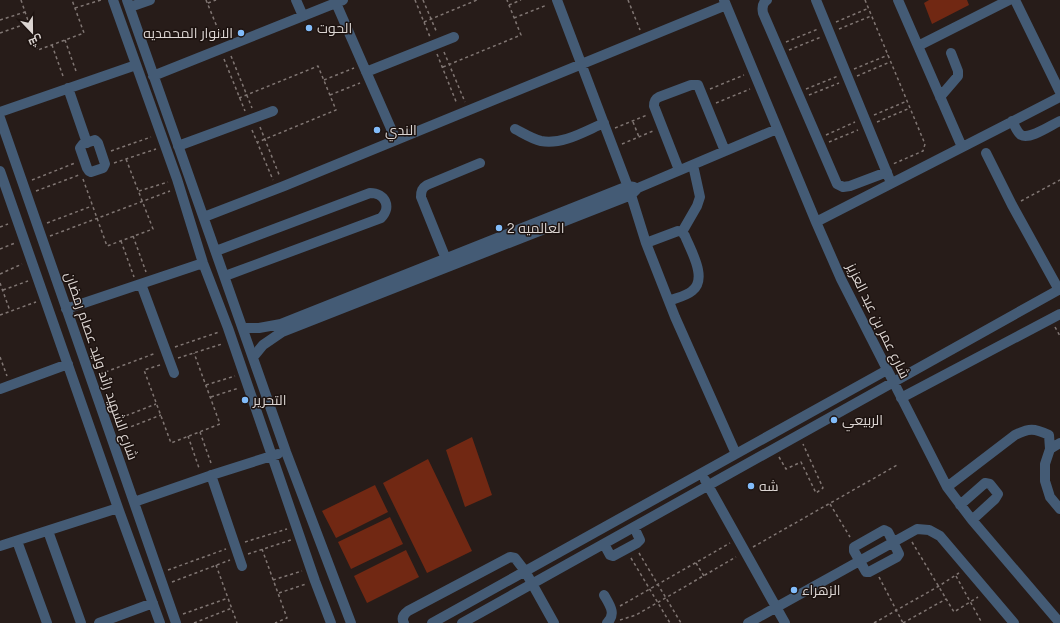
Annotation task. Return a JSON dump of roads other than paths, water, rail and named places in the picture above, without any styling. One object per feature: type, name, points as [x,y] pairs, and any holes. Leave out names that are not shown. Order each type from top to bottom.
[{"type":"street","points":[[113,0],[178,183],[203,263],[244,373],[315,581],[331,623]]},
{"type":"street","points":[[150,0],[128,4],[254,356],[286,452],[351,623]]},
{"type":"street","points":[[296,0],[303,16]]},
{"type":"street","points":[[557,0],[613,147],[632,190],[646,243],[669,301],[736,454]]},
{"type":"street","points":[[768,0],[762,7],[763,13],[837,184],[843,187],[850,186],[886,170]]},
{"type":"street","points":[[816,0],[892,184]]},
{"type":"street","points":[[898,0],[962,147]]},
{"type":"street","points":[[918,46],[1009,0]]},
{"type":"street","points":[[1015,0],[1060,92]]},
{"type":"street","points":[[153,76],[340,2],[366,72],[396,140]]},
{"type":"street","points":[[204,216],[277,189],[582,65],[644,39],[725,2]]},
{"type":"street","name":"شارع عمر بن عبد العزيز","points":[[725,2],[753,72],[841,279],[947,487],[972,520],[1060,623]]},
{"type":"street","points":[[366,72],[454,37]]},
{"type":"street","points":[[940,97],[958,76],[958,70],[951,53]]},
{"type":"street","points":[[0,112],[136,65]]},
{"type":"street","points":[[680,170],[656,111],[654,102],[659,97],[694,84],[698,85],[725,151]]},
{"type":"street","points":[[68,88],[87,143]]},
{"type":"street","points":[[816,222],[1060,97]]},
{"type":"street","points":[[178,146],[273,111]]},
{"type":"street","name":"شارع الشهيد رائد وليد عصام رمضان","points":[[0,118],[175,620]]},
{"type":"street","points":[[1012,122],[1020,134],[1026,137],[1031,136],[1060,121]]},
{"type":"street","points":[[515,129],[540,140],[552,142],[606,127]]},
{"type":"street","points":[[244,328],[259,328],[281,324],[448,262],[632,190],[777,129]]},
{"type":"street","points":[[96,141],[102,154],[105,166],[101,169],[92,172],[88,170],[80,150],[80,147],[87,143],[96,141]]},
{"type":"street","points":[[462,623],[1060,289],[1012,205],[986,153]]},
{"type":"street","points":[[448,262],[421,197],[421,192],[423,187],[427,185],[480,163]]},
{"type":"street","points":[[682,232],[700,198],[693,165]]},
{"type":"street","points":[[0,170],[4,194],[24,240],[160,623]]},
{"type":"street","points":[[216,251],[370,193],[379,194],[386,201],[386,210],[381,218],[225,276]]},
{"type":"street","points":[[646,243],[675,231],[682,232],[698,268],[698,283],[692,291],[669,301]]},
{"type":"street","points":[[254,356],[263,345],[282,332],[448,262]]},
{"type":"street","points":[[66,309],[203,263]]},
{"type":"street","points":[[142,283],[174,373]]},
{"type":"street","points":[[901,398],[1060,314]]},
{"type":"street","points":[[0,389],[68,364]]},
{"type":"street","points":[[432,623],[887,370]]},
{"type":"street","points":[[947,487],[1015,436],[1026,430],[1038,430],[1049,435],[1050,449],[1045,464],[1045,481],[1050,496],[1060,509]]},
{"type":"street","points":[[1050,449],[1060,443]]},
{"type":"street","points":[[134,502],[209,476],[286,452]]},
{"type":"street","points":[[702,473],[785,623]]},
{"type":"street","points":[[209,476],[242,566]]},
{"type":"street","points":[[960,505],[985,483],[990,484],[996,491],[997,497],[972,520]]},
{"type":"street","points":[[0,546],[118,508]]},
{"type":"street","points":[[604,544],[611,556],[615,556],[640,540],[634,527]]},
{"type":"street","points":[[748,623],[917,529],[930,530],[940,536],[1014,623]]},
{"type":"street","points":[[884,530],[888,532],[894,542],[899,552],[898,556],[875,569],[866,572],[853,549],[855,546],[884,530]]},
{"type":"street","points":[[48,531],[81,623]]},
{"type":"street","points":[[17,541],[47,623]]},
{"type":"street","points":[[404,623],[402,620],[408,611],[510,557],[515,558],[525,571],[554,623]]},
{"type":"street","points":[[604,595],[610,618]]},
{"type":"street","points":[[99,623],[153,603]]},
{"type":"place","name":"الحوت","points":[[309,28]]},
{"type":"place","name":"الانوار المحمديه","points":[[241,33]]},
{"type":"place","name":"الندي","points":[[377,130]]},
{"type":"place","name":"العالميه 2","points":[[499,228]]},
{"type":"place","name":"التحرير","points":[[245,400]]},
{"type":"place","name":"الربيعي","points":[[834,420]]},
{"type":"place","name":"شه","points":[[751,486]]},
{"type":"place","name":"الزهراء","points":[[794,590]]}]
